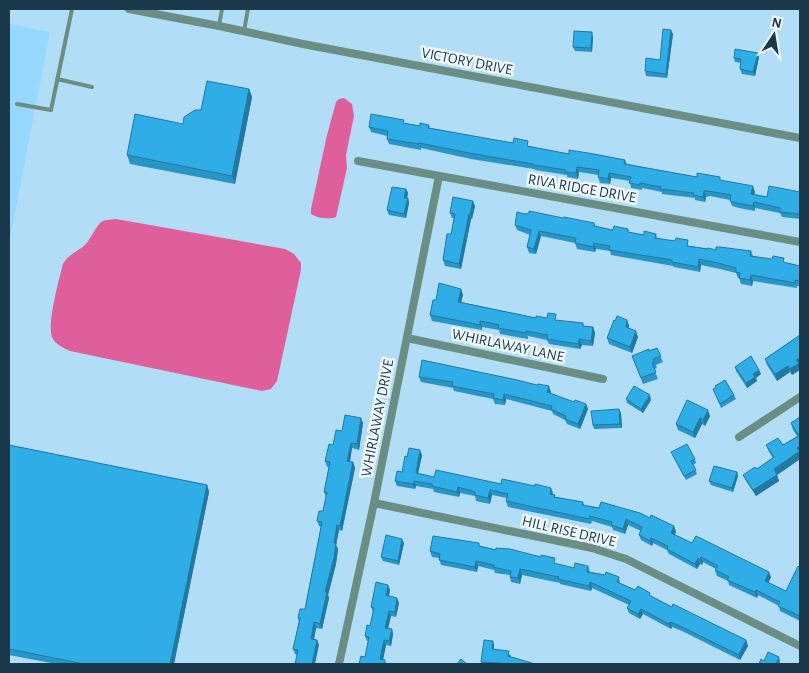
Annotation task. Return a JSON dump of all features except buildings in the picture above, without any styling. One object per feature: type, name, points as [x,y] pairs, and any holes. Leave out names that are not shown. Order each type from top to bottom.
[{"type":"street","name":"VICTORY DRIVE","points":[[133,9],[244,32],[800,138]]},
{"type":"street","name":"RIVA RIDGE DRIVE","points":[[358,161],[800,242]]},
{"type":"street","name":"WHIRLAWAY DRIVE","points":[[339,664],[374,503],[439,176]]},
{"type":"street","name":"WHIRLAWAY LANE","points":[[407,338],[603,379]]},
{"type":"street","points":[[739,437],[800,397]]},
{"type":"street","name":"HILL RISE DRIVE","points":[[374,503],[592,548],[626,559],[800,646]]},
{"type":"lane","points":[[17,104],[51,110],[72,9]]},
{"type":"lane","points":[[219,26],[222,9]]},
{"type":"lane","points":[[244,32],[248,9]]},
{"type":"lane","points":[[58,79],[92,87]]},
{"type":"shaded area","points":[[9,24],[50,32],[9,243]]},
{"type":"shaded area","points":[[344,98],[352,104],[354,116],[346,155],[347,168],[336,217],[320,217],[311,214],[311,209],[336,102]]},
{"type":"shaded area","points":[[116,219],[285,249],[294,254],[301,263],[301,270],[277,381],[271,389],[262,391],[70,351],[55,342],[52,337],[51,322],[63,264],[70,256],[84,246],[100,223]]}]
